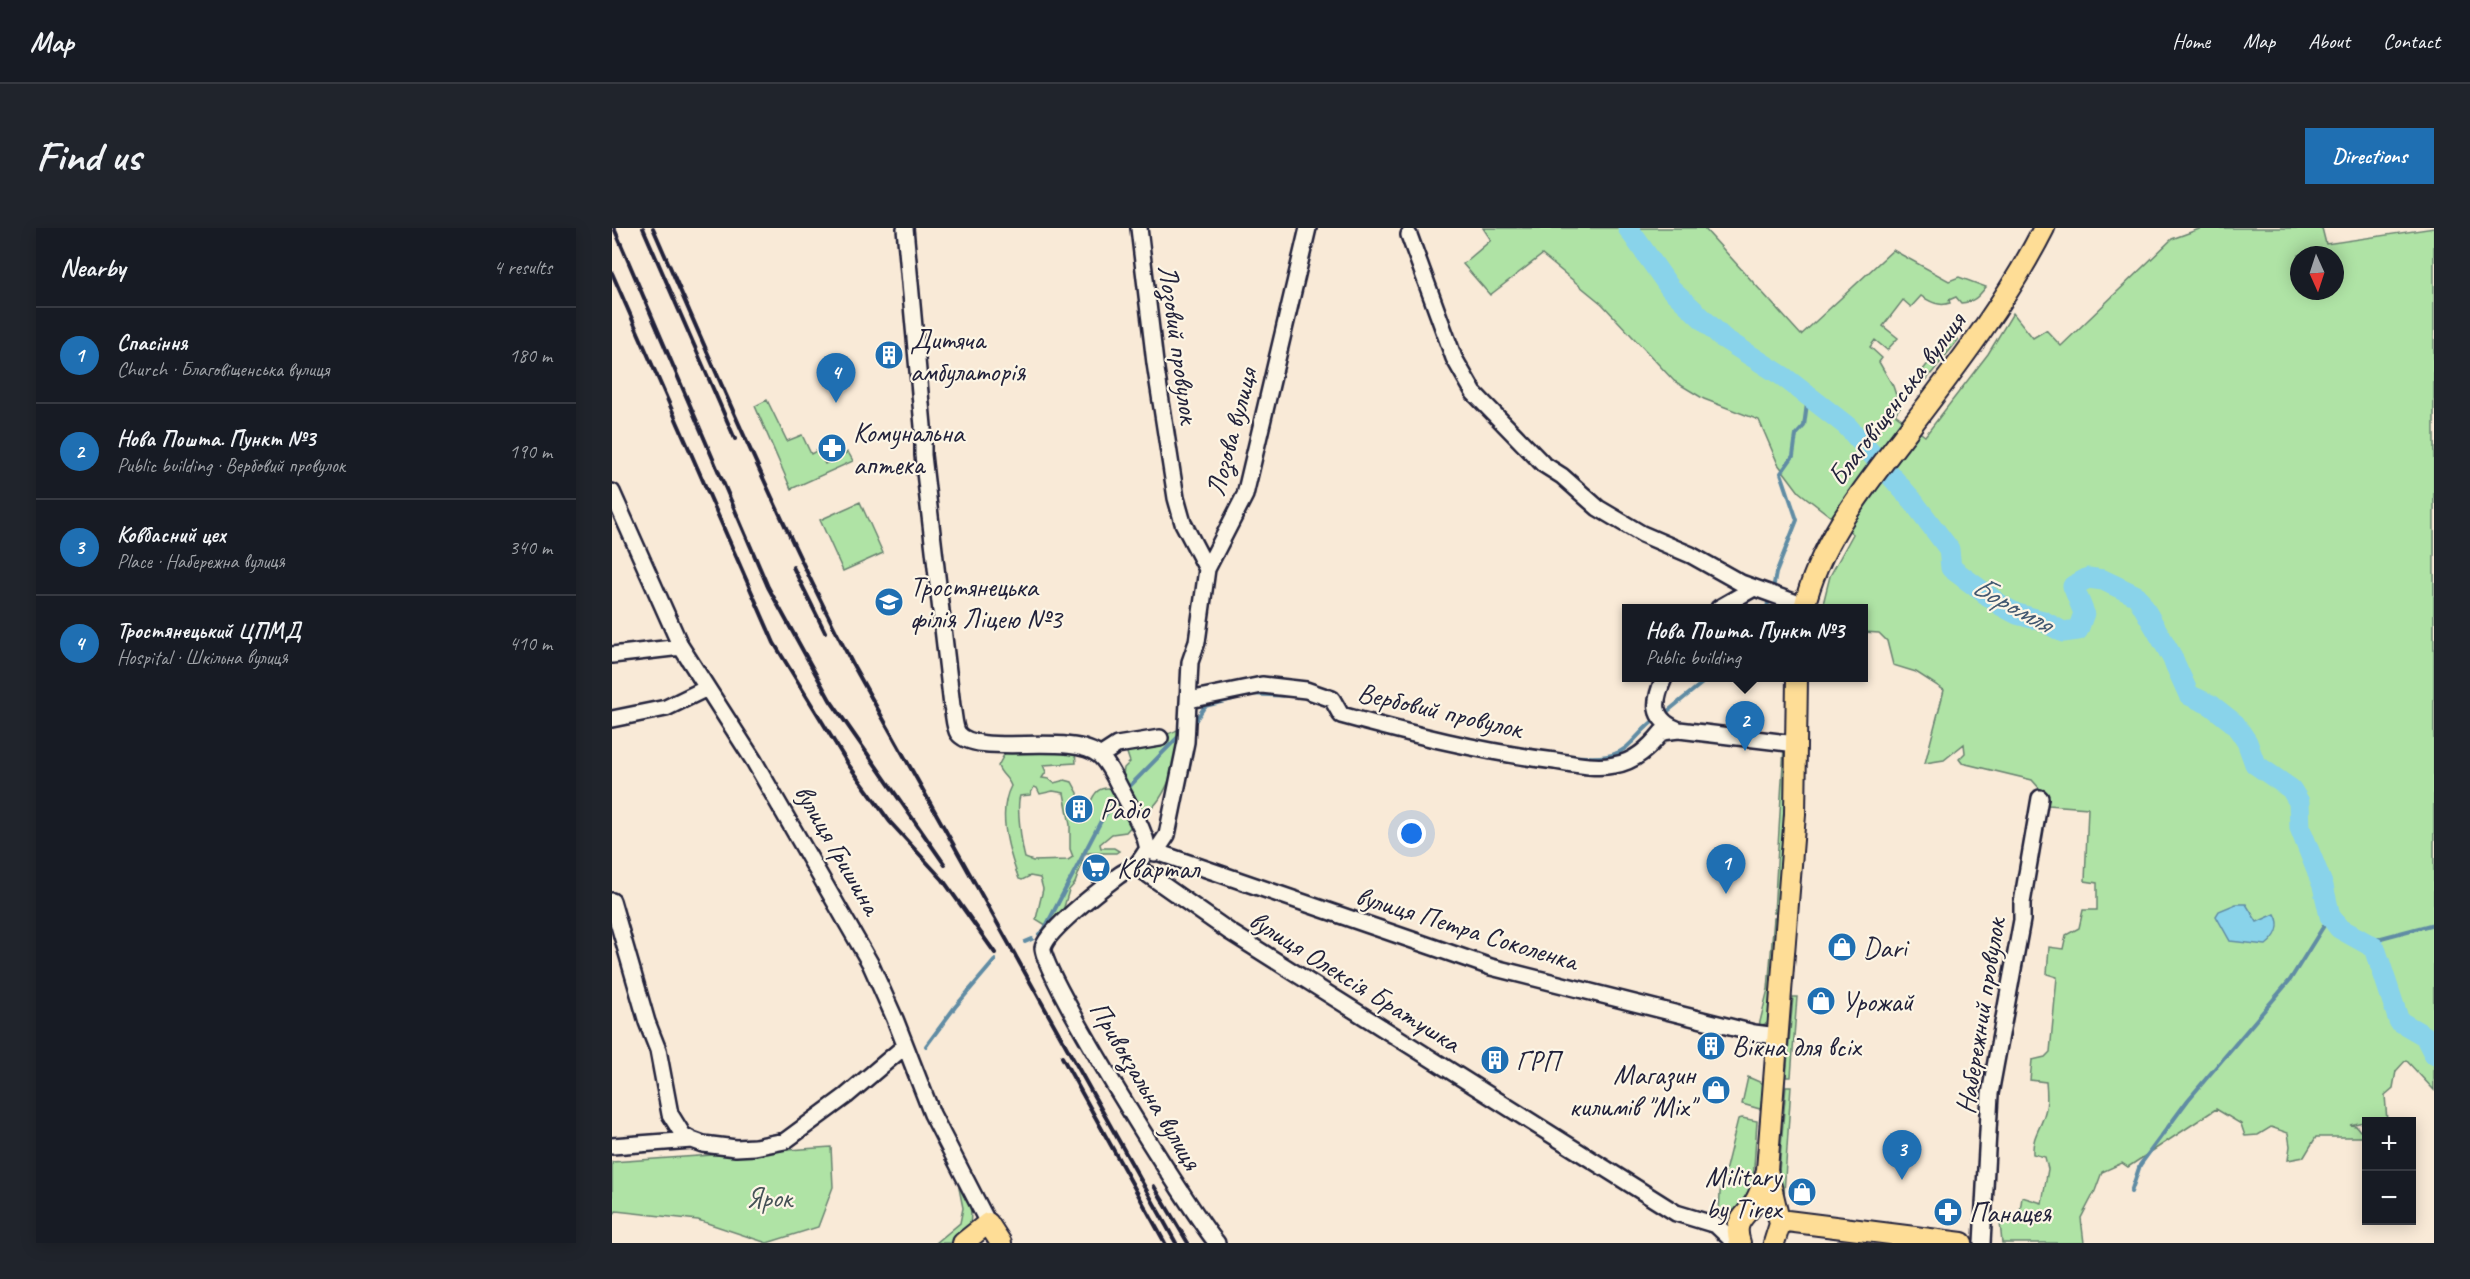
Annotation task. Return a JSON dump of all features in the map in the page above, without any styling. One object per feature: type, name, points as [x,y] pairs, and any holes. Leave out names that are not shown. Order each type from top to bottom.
[{"type":"main road","name":"Благовіщенська вулиця","points":[[1806,604],[1817,568],[1848,511],[1991,321],[2044,228]]},
{"type":"main road","points":[[1774,1243],[1780,1228],[1770,1208],[1767,1170],[1795,814],[1797,682]]},
{"type":"main road","points":[[1740,1243],[1737,1234],[1740,1219],[1770,1208],[1962,1243]]},
{"type":"main road","points":[[963,1243],[988,1223]]},
{"type":"main road","name":"вулиця Гришина","points":[[988,1223],[1001,1243]]},
{"type":"street","points":[[905,228],[923,426],[923,455],[952,706],[958,732],[965,739],[982,742],[1020,746],[1050,744],[1078,746],[1100,756],[1123,792],[1151,851]]},
{"type":"street","name":"Лозовий провулок","points":[[1138,228],[1155,363],[1176,498],[1183,523],[1207,568]]},
{"type":"street","name":"Лозова вулиця","points":[[1136,866],[1167,835],[1186,742],[1190,663],[1197,642],[1207,568],[1245,495],[1308,228]]},
{"type":"street","points":[[1409,235],[1454,358],[1473,393],[1543,464],[1562,476],[1598,508],[1642,534],[1691,555],[1741,583],[1795,604]]},
{"type":"street","name":"вулиця Гришина","points":[[612,492],[681,647],[760,771],[857,938],[884,992],[932,1114],[988,1223]]},
{"type":"street","points":[[1727,604],[1754,588]]},
{"type":"street","points":[[612,655],[681,647]]},
{"type":"street","points":[[1662,682],[1656,696],[1660,717],[1668,726],[1678,730],[1796,744]]},
{"type":"street","name":"Вербовий провулок","points":[[1189,700],[1262,685],[1306,690],[1332,699],[1341,715],[1373,724],[1469,747],[1578,764],[1614,766],[1633,759],[1649,748],[1662,732],[1678,730]]},
{"type":"street","points":[[612,719],[666,708],[707,688]]},
{"type":"street","points":[[1100,756],[1117,745],[1160,738]]},
{"type":"street","name":"Набережний провулок","points":[[1982,1243],[1990,1094],[2022,920],[2022,903],[2040,798]]},
{"type":"street","name":"вулиця Петра Соколенка","points":[[1151,851],[1491,967],[1754,1033],[1778,1036]]},
{"type":"street","name":"Привокзальна вулиця","points":[[1136,866],[1127,869],[1088,899],[1056,929],[1043,948],[1043,954],[1055,982],[1085,1035],[1169,1173],[1217,1243]]},
{"type":"street","name":"вулиця Олексія Братушка","points":[[1136,866],[1230,932],[1676,1213],[1716,1225],[1734,1243]]},
{"type":"street","points":[[612,901],[647,1022],[658,1050],[670,1114],[683,1135],[692,1140],[703,1144],[736,1148],[785,1141],[821,1115],[905,1046]]},
{"type":"street","points":[[612,1146],[692,1140]]},
{"type":"street","points":[[1716,1225],[1740,1219]]},
{"type":"green space","points":[[1483,228],[1704,228],[1801,335],[1893,250],[1949,281],[1959,277],[1986,287],[1975,298],[1961,303],[1956,297],[1949,300],[1950,303],[1939,304],[1921,296],[1911,307],[1903,300],[1883,326],[1898,338],[1887,350],[1875,340],[1870,347],[1882,358],[1879,362],[1893,386],[1900,407],[1895,414],[1925,436],[1988,354],[2013,313],[2033,338],[2046,330],[2061,346],[2172,239],[2202,228],[2322,228],[2326,244],[2434,228],[2434,1090],[2406,1060],[2396,1071],[2393,1088],[2385,1095],[2387,1117],[2362,1117],[2362,1122],[2350,1125],[2362,1131],[2362,1137],[2316,1137],[2304,1157],[2288,1160],[2290,1146],[2288,1133],[2271,1127],[2258,1135],[2245,1136],[2241,1124],[2216,1109],[2128,1167],[2122,1163],[2102,1172],[2081,1218],[2084,1243],[2002,1243],[2000,1222],[2019,1218],[2022,1197],[2042,1203],[2048,1169],[2045,1157],[2033,1154],[2033,1147],[2046,1109],[2047,1090],[2046,1082],[2030,1080],[2032,1060],[2045,1057],[2050,1052],[2057,977],[2047,974],[2049,947],[2063,949],[2066,935],[2079,928],[2083,910],[2097,910],[2097,883],[2085,881],[2088,808],[2048,805],[2036,801],[2040,789],[2032,780],[1962,763],[1959,759],[1965,753],[1964,744],[1944,760],[1925,763],[1944,690],[1916,672],[1893,665],[1887,641],[1879,633],[1868,632],[1868,604],[1823,604],[1830,576],[1853,534],[1799,492],[1778,464],[1759,420],[1704,399],[1674,381],[1602,304],[1542,255],[1490,295],[1463,264],[1491,240]]},
{"type":"green space","points":[[1953,336],[1958,340],[1927,379],[1922,376],[1922,371],[1949,337]]},
{"type":"green space","points":[[767,400],[787,441],[802,435],[811,454],[818,450],[825,464],[848,452],[853,461],[791,489],[755,406]]},
{"type":"green space","points":[[860,502],[883,553],[843,571],[820,520]]},
{"type":"green space","points":[[1186,725],[1176,762],[1165,789],[1158,801],[1141,814],[1122,782],[1124,768],[1130,762],[1127,753],[1140,744]]},
{"type":"green space","points":[[1784,747],[1787,747],[1787,805],[1779,912],[1774,913]]},
{"type":"green space","points":[[1075,751],[1076,763],[1043,765],[1046,772],[1042,778],[1054,783],[1065,780],[1072,782],[1078,793],[1080,821],[1096,792],[1109,788],[1119,790],[1134,823],[1126,832],[1112,834],[1100,844],[1101,848],[1114,848],[1119,851],[1116,853],[1082,853],[1083,861],[1075,883],[1069,890],[1062,914],[1049,927],[1036,919],[1043,889],[1040,878],[1030,876],[1019,879],[1008,845],[1005,808],[1011,786],[998,766],[1005,753]],"holes":[[[1034,787],[1040,794],[1053,791],[1064,793],[1070,825],[1070,849],[1073,857],[1068,860],[1033,861],[1025,858],[1019,801],[1020,796],[1030,795]]]},
{"type":"green space","points":[[1774,918],[1778,918],[1770,1019],[1768,1023],[1759,1026],[1768,989]]},
{"type":"green space","points":[[1793,997],[1797,997],[1791,1077],[1786,1077]]},
{"type":"green space","points":[[1748,1077],[1764,1084],[1763,1103],[1760,1109],[1742,1104]]},
{"type":"green space","points":[[1786,1086],[1791,1086],[1784,1194],[1778,1184]]},
{"type":"green space","points":[[1738,1119],[1757,1121],[1752,1198],[1738,1209],[1719,1216],[1720,1192]]},
{"type":"green space","name":"Ярок","points":[[831,1147],[833,1187],[818,1227],[767,1243],[698,1220],[616,1211],[612,1217],[612,1162]]},
{"type":"green space","points":[[959,1188],[966,1196],[970,1206],[969,1228],[952,1243],[936,1243],[960,1223],[963,1208]]},
{"type":"water","points":[[2236,904],[2246,904],[2257,922],[2275,914],[2278,923],[2277,931],[2266,945],[2230,941],[2216,916],[2219,911]]},
{"type":"waterway","name":"Боромля","points":[[1628,228],[1670,288],[1723,338],[1784,377],[1847,426],[1912,500],[1949,549],[1951,568],[2002,606],[2017,614],[2043,621],[2063,632],[2078,630],[2084,613],[2073,586],[2088,578],[2103,580],[2137,596],[2171,655],[2189,695],[2211,705],[2235,724],[2247,742],[2255,764],[2291,789],[2299,802],[2300,828],[2323,886],[2330,916],[2339,928],[2375,948],[2399,1021],[2425,1036],[2434,1054]]},
{"type":"waterway","points":[[1773,589],[1776,573],[1797,520],[1781,473],[1793,456],[1796,435],[1804,426],[1808,396]]},
{"type":"waterway","points":[[1768,604],[1769,598]]},
{"type":"waterway","points":[[1663,715],[1703,682]]},
{"type":"waterway","points":[[1249,694],[1292,696]]},
{"type":"waterway","points":[[1192,726],[1205,706],[1233,699]]},
{"type":"waterway","points":[[1567,756],[1601,757],[1617,753],[1656,719]]},
{"type":"waterway","points":[[1388,720],[1433,731]]},
{"type":"waterway","points":[[1125,791],[1183,732]]},
{"type":"waterway","points":[[1039,934],[1044,930],[1102,819],[1120,796]]},
{"type":"waterway","points":[[2131,1192],[2140,1165],[2188,1100],[2290,980],[2330,916]]},
{"type":"waterway","points":[[2366,942],[2434,924]]},
{"type":"waterway","points":[[1025,942],[1032,939]]},
{"type":"waterway","points":[[926,1046],[995,960]]},
{"type":"railway","points":[[614,228],[768,587],[830,700],[945,865]]},
{"type":"railway","points":[[643,228],[735,439]]},
{"type":"railway","points":[[653,228],[774,501],[852,663],[1176,1243]]},
{"type":"railway","points":[[612,273],[774,643],[848,764],[890,822],[943,880],[995,953]]},
{"type":"railway","points":[[793,567],[825,632]]},
{"type":"railway","points":[[1062,1057],[1165,1243]]},
{"type":"railway","points":[[1154,1186],[1188,1243]]},
{"type":"place","name":"Дитяча амбулаторія","points":[[889,355]]},
{"type":"place","name":"Тростянецький ЦПМД","points":[[836,403]]},
{"type":"place","name":"Комунальна аптека","points":[[832,448]]},
{"type":"place","name":"Тростянецька філія Ліцею №3","points":[[889,602]]},
{"type":"place","name":"Нова Пошта. Пункт №3","points":[[1745,751]]},
{"type":"place","name":"Радіо","points":[[1079,809]]},
{"type":"place","name":"Квартал","points":[[1096,868]]},
{"type":"place","name":"Спасіння","points":[[1726,894]]},
{"type":"place","name":"Dari","points":[[1842,947]]},
{"type":"place","name":"Урожай","points":[[1821,1001]]},
{"type":"place","name":"Вікна для всіх","points":[[1711,1046]]},
{"type":"place","name":"ГРП","points":[[1495,1060]]},
{"type":"place","name":"Магазин килимів \"Mix\"","points":[[1716,1090]]},
{"type":"place","name":"Ковбасний цех","points":[[1902,1180]]},
{"type":"place","name":"Military by Tirex","points":[[1802,1192]]},
{"type":"place","name":"Панацея","points":[[1948,1212]]}]
